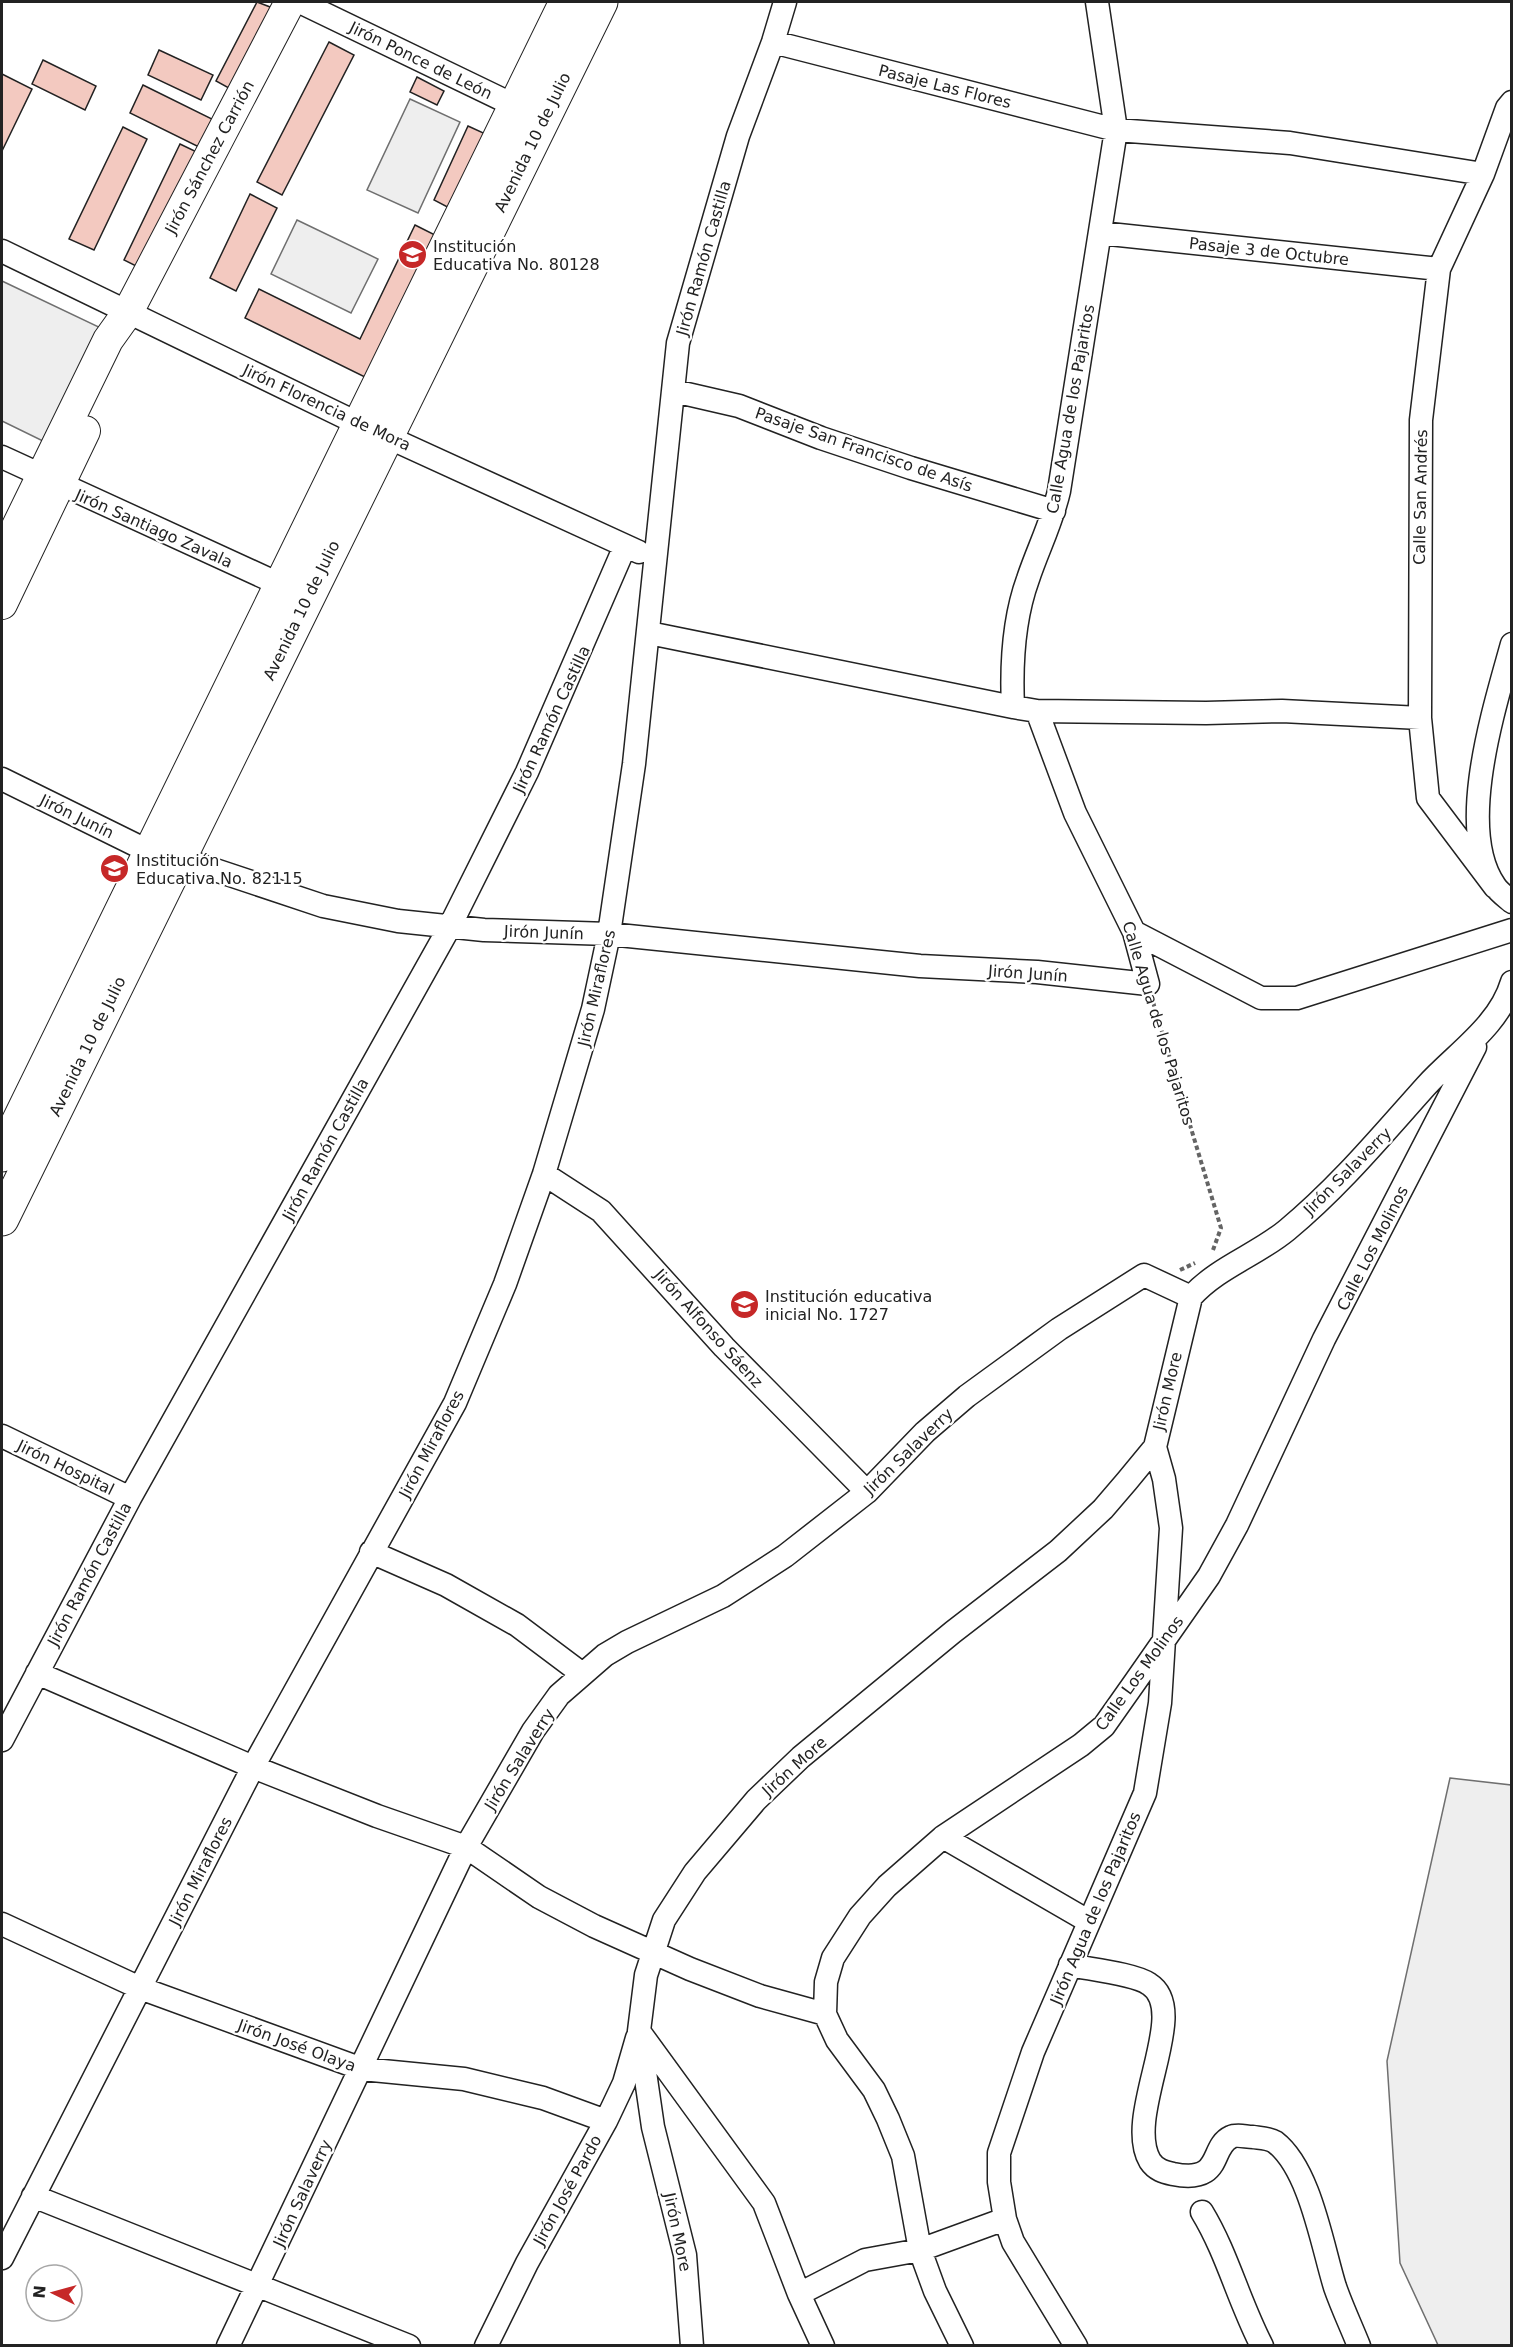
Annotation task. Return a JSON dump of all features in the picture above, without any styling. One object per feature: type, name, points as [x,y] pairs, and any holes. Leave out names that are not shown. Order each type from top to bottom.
[{"type":"highway","name":"Avenida 10 de Julio","points":[[529,112],[566,2]]},
{"type":"highway","name":"Avenida 10 de Julio","points":[[2,1219],[165,855],[529,112],[601,2]]},
{"type":"highway","name":"Avenida 10 de Julio","points":[[2,1155],[165,855]]},
{"type":"main road","name":"Jirón Sánchez Carrión","points":[[128,312],[290,2]]},
{"type":"main road","points":[[2,557],[50,481],[124,347],[128,312]]},
{"type":"main road","points":[[2,604],[50,481]]},
{"type":"street","name":"Jirón Ponce de León","points":[[300,2],[529,112]]},
{"type":"street","name":"Jirón Ramón Castilla","points":[[655,558],[681,332],[738,136],[773,42],[785,2]]},
{"type":"street","name":"Calle Agua de los Pajaritos","points":[[1013,707],[1011,673],[1016,628],[1027,581],[1054,512],[1116,130],[1097,2]]},
{"type":"street","name":"Pasaje Las Flores","points":[[773,42],[1116,130],[1290,143],[1483,174]]},
{"type":"street","name":"Calle San Andrés","points":[[1495,887],[1428,798],[1420,718],[1421,420],[1439,269],[1483,174],[1507,108],[1512,102]]},
{"type":"street","name":"Pasaje 3 de Octubre","points":[[1100,233],[1439,269]]},
{"type":"street","name":"Jirón Florencia de Mora","points":[[2,250],[373,430],[655,558]]},
{"type":"street","name":"Pasaje San Francisco de Asís","points":[[674,392],[739,406],[821,438],[1054,512]]},
{"type":"street","name":"Jirón Santiago Zavala","points":[[2,457],[294,592]]},
{"type":"street","name":"Jirón Ramón Castilla","points":[[2,1740],[130,1498],[449,928],[527,772],[626,546]]},
{"type":"street","name":"Jirón Miraflores","points":[[2,2258],[253,1767],[455,1403],[505,1284],[544,1174],[593,1009],[609,934],[634,764],[655,558]]},
{"type":"street","points":[[649,633],[1037,711],[1206,713],[1282,711],[1420,718]]},
{"type":"street","points":[[1512,644],[1491,725],[1479,788],[1476,830],[1495,887],[1512,902]]},
{"type":"street","name":"Calle Agua de los Pajaritos","points":[[1037,711],[1075,813],[1134,932],[1148,984]]},
{"type":"street","name":"Jirón Junín","points":[[2,779],[165,855],[323,906],[449,928],[609,934],[908,965],[1037,972],[1148,984]]},
{"type":"street","points":[[1134,932],[1261,998],[1297,998],[1512,930]]},
{"type":"street","name":"Jirón Salaverry","points":[[1191,1297],[1207,1279],[1286,1232],[1317,1203],[1411,1106],[1426,1086],[1487,1026],[1507,996],[1512,982]]},
{"type":"street","name":"Calle Los Molinos","points":[[962,2346],[935,2290],[920,2250],[903,2156],[874,2090],[837,2040],[825,2014],[826,1982],[833,1958],[860,1916],[886,1886],[942,1837],[1081,1745],[1104,1726],[1209,1576],[1237,1525],[1324,1339],[1448,1103],[1465,1063],[1487,1026]]},
{"type":"street","name":"Jirón Alfonso Sáenz","points":[[544,1174],[601,1211],[724,1347],[867,1492]]},
{"type":"street","points":[[1144,1275],[1191,1297]]},
{"type":"street","name":"Jirón Salaverry","points":[[228,2346],[466,1847],[533,1731],[559,1695],[581,1673],[627,1642],[723,1596],[785,1556],[867,1492],[925,1432],[967,1396],[1059,1329],[1144,1275]]},
{"type":"street","name":"Jirón More","points":[[692,2346],[686,2255],[652,2127],[639,2031],[652,1951],[664,1920],[695,1872],[756,1800],[801,1757],[953,1632],[1058,1551],[1103,1509],[1155,1447],[1191,1297]]},
{"type":"street","name":"Jirón Hospital","points":[[2,1436],[130,1498]]},
{"type":"street","name":"Jirón Agua de los Pajaritos","points":[[1076,2346],[1023,2262],[1005,2219],[999,2182],[999,2153],[1033,2052],[1145,1793],[1160,1703],[1171,1528],[1164,1479],[1155,1447]]},
{"type":"street","points":[[371,1552],[446,1585],[486,1608],[517,1626],[581,1673]]},
{"type":"street","points":[[37,1673],[253,1767],[377,1816],[466,1847],[540,1897],[594,1926],[690,1969],[760,1996],[825,2014]]},
{"type":"street","points":[[942,1837],[1088,1921]]},
{"type":"street","name":"Jirón José Olaya","points":[[2,1923],[140,1988],[362,2069],[464,2079],[543,2098],[606,2121]]},
{"type":"street","points":[[1070,1965],[1142,1980],[1158,1993],[1165,2022],[1156,2053],[1144,2128],[1145,2145],[1150,2161],[1159,2170],[1194,2176],[1216,2162],[1225,2140],[1233,2135],[1272,2140],[1284,2150],[1302,2181],[1336,2289],[1359,2346]]},
{"type":"street","points":[[639,2031],[764,2203],[799,2294],[823,2346]]},
{"type":"street","name":"Jirón José Pardo","points":[[486,2346],[527,2263],[606,2121],[624,2083],[639,2031]]},
{"type":"street","points":[[33,2196],[409,2346]]},
{"type":"street","points":[[1202,2212],[1218,2243],[1244,2312],[1262,2346]]},
{"type":"street","points":[[799,2294],[866,2260],[920,2250],[1005,2219]]},
{"type":"path","name":"Calle Agua de los Pajaritos","points":[[1148,984],[1221,1228],[1214,1250],[1207,1255]]},
{"type":"path","points":[[1144,1275],[1171,1274],[1201,1260]]},
{"type":"shaded area","points":[[410,99],[460,122],[418,213],[367,190]]},
{"type":"shaded area","points":[[297,220],[378,259],[351,313],[271,274]]},
{"type":"shaded area","points":[[2,281],[103,329],[49,444],[2,421]]},
{"type":"shaded area","points":[[1450,1778],[1511,1785],[1511,2345],[1438,2345],[1400,2263],[1387,2061]]},
{"type":"building","points":[[257,2],[278,10],[236,92],[216,81]]},
{"type":"building","points":[[329,42],[354,55],[282,195],[257,182]]},
{"type":"building","points":[[159,50],[213,75],[201,100],[148,75]]},
{"type":"building","points":[[43,60],[96,86],[85,110],[32,84]]},
{"type":"building","points":[[2,74],[32,89],[2,151]]},
{"type":"building","points":[[417,77],[444,91],[437,105],[410,92]]},
{"type":"building","points":[[143,85],[216,121],[203,149],[130,113]]},
{"type":"building","points":[[468,126],[490,136],[455,211],[434,200]]},
{"type":"building","points":[[123,127],[147,139],[94,250],[69,239]]},
{"type":"building","points":[[180,144],[203,155],[146,271],[124,260]]},
{"type":"building","points":[[250,194],[277,208],[236,291],[210,278]]},
{"type":"building","points":[[415,225],[445,240],[375,382],[245,318],[259,289],[360,339]]},
{"type":"place","name":"Institución Educativa No. 80128","points":[[412,255]]},
{"type":"place","name":"Institución Educativa No. 82115","points":[[115,869]]},
{"type":"place","name":"Institución educativa inicial No. 1727","points":[[744,1305]]}]
